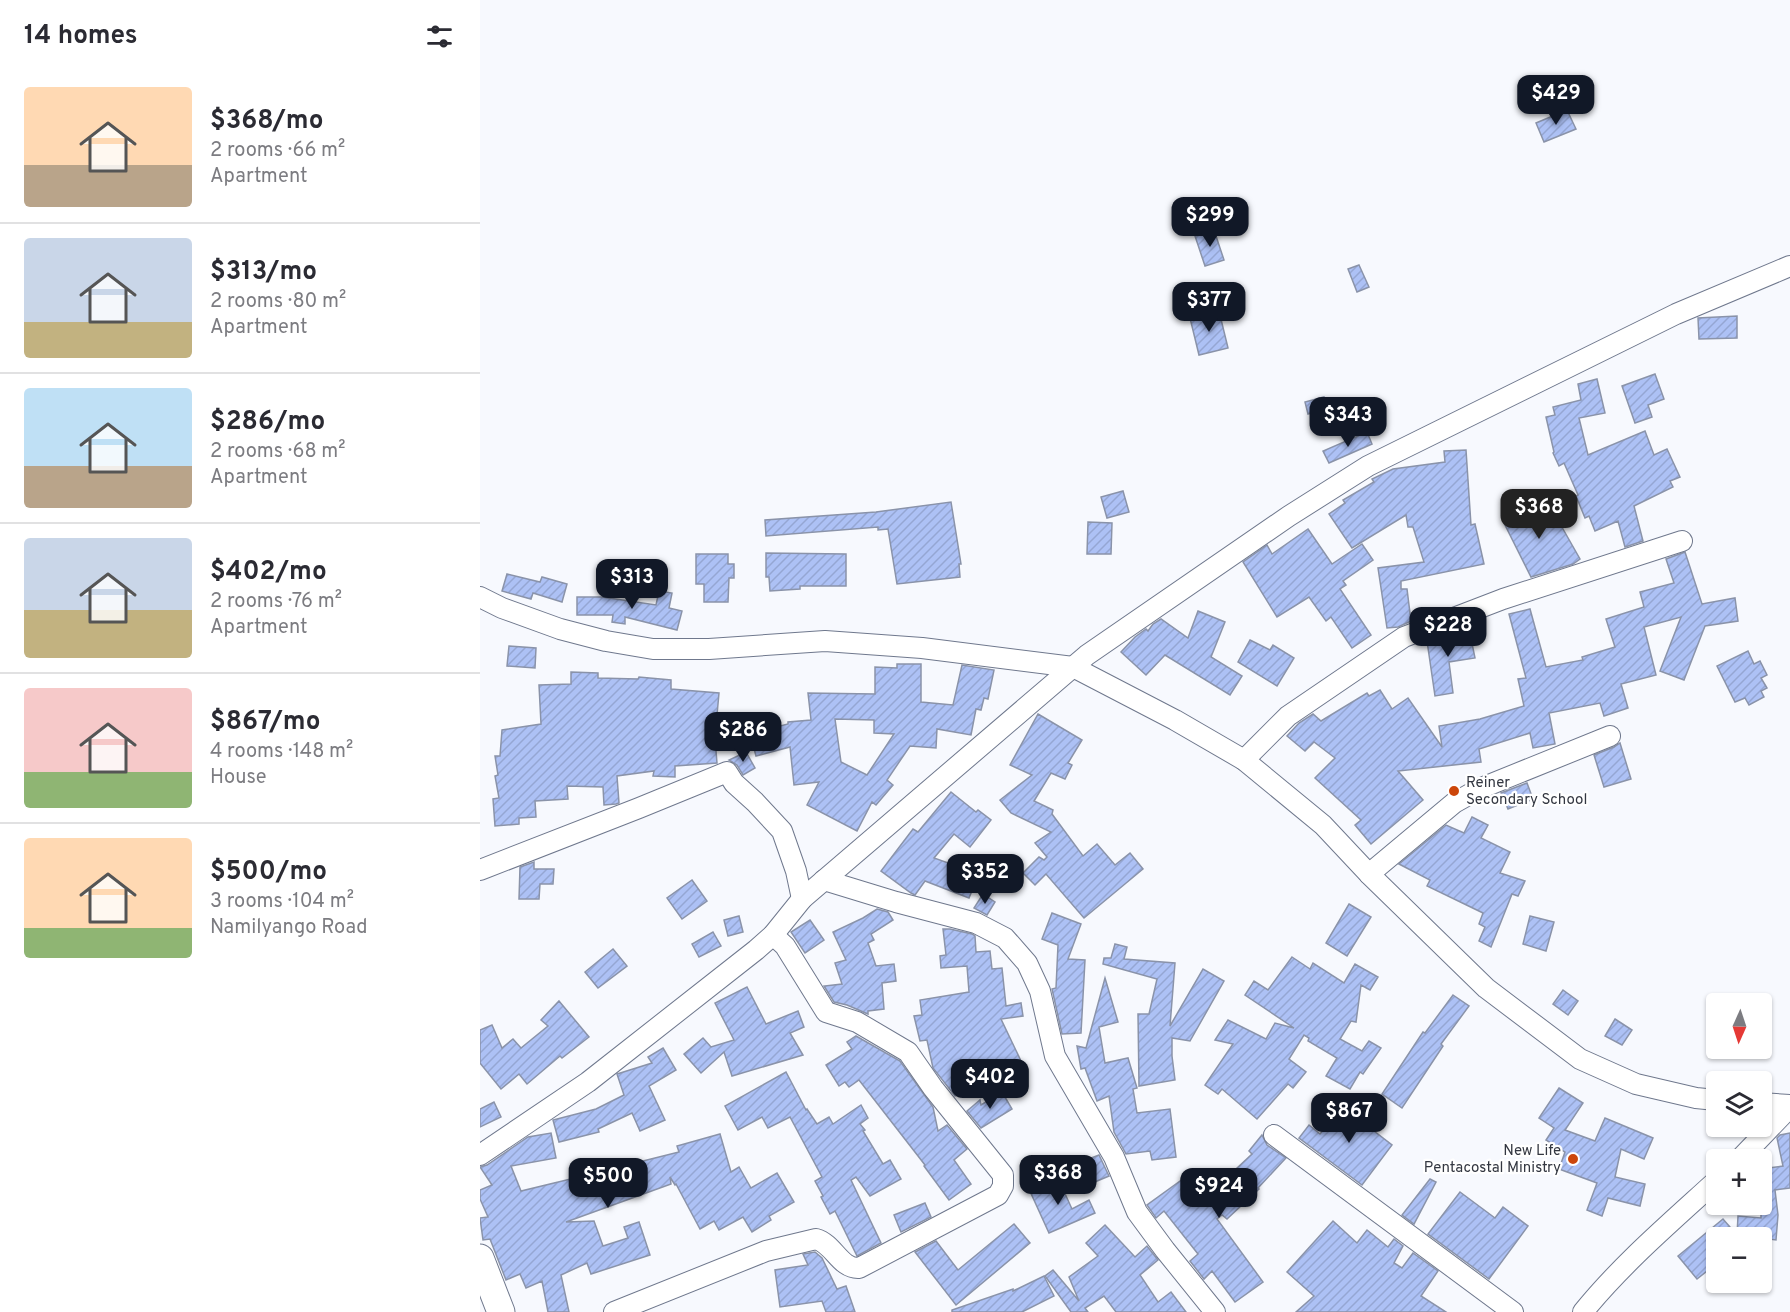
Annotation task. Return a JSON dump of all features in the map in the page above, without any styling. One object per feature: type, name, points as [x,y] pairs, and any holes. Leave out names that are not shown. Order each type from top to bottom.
[{"type":"main road","points":[[480,1258],[501,1312]]},
{"type":"street","points":[[480,1155],[588,1082],[756,950],[773,935],[802,899],[824,879],[1080,661],[1289,516],[1368,466],[1676,314],[1790,266]]},
{"type":"street","points":[[1244,760],[1288,716],[1404,637],[1503,599],[1682,541]]},
{"type":"street","points":[[480,597],[502,608],[560,629],[606,641],[653,649],[709,649],[825,641],[1080,661],[1244,760],[1323,825],[1369,874],[1486,988],[1580,1059],[1636,1084],[1706,1099]]},
{"type":"street","points":[[1369,874],[1454,803],[1479,789],[1610,736]]},
{"type":"street","points":[[480,870],[727,772],[734,783],[782,831],[796,872],[802,899]]},
{"type":"street","points":[[824,879],[976,923],[1005,938],[1027,963],[1040,991],[1055,1056],[1114,1157],[1137,1212],[1215,1312]]},
{"type":"street","points":[[614,1312],[766,1251],[816,1239],[824,1241],[840,1259],[852,1268],[859,1268],[998,1196],[1003,1186],[1003,1175],[933,1088],[908,1052],[857,1022],[826,1012],[785,946],[773,935]]},
{"type":"street","points":[[1772,1104],[1790,1106]]},
{"type":"street","points":[[1749,1149],[1790,1106]]},
{"type":"street","points":[[1274,1135],[1513,1312]]},
{"type":"street","points":[[1583,1312],[1636,1254],[1706,1190]]},
{"type":"building","points":[[1567,110],[1576,129],[1544,142],[1536,123]]},
{"type":"building","points":[[1214,230],[1224,260],[1205,266],[1195,236]]},
{"type":"building","points":[[1359,265],[1369,287],[1357,292],[1348,269]]},
{"type":"building","points":[[1219,311],[1228,348],[1199,355],[1190,318]]},
{"type":"building","points":[[1737,316],[1737,338],[1699,339],[1698,318]]},
{"type":"building","points":[[1655,374],[1664,399],[1648,405],[1652,417],[1635,423],[1622,386]]},
{"type":"building","points":[[1597,379],[1605,413],[1579,418],[1588,455],[1645,431],[1654,455],[1667,449],[1680,477],[1670,481],[1673,487],[1634,506],[1643,541],[1625,547],[1618,521],[1595,531],[1589,516],[1585,518],[1564,463],[1559,466],[1553,453],[1546,417],[1555,415],[1553,407],[1581,400],[1578,384]]},
{"type":"building","points":[[1324,397],[1328,408],[1308,414],[1305,402]]},
{"type":"building","points":[[1367,432],[1372,444],[1329,463],[1323,451]]},
{"type":"building","points":[[1466,450],[1471,525],[1475,524],[1484,564],[1401,581],[1401,589],[1407,589],[1411,621],[1398,627],[1387,628],[1378,568],[1424,562],[1413,527],[1408,527],[1406,515],[1352,548],[1329,514],[1345,503],[1343,500],[1374,482],[1372,479],[1393,469],[1445,462],[1444,451]]},
{"type":"building","points":[[1123,491],[1129,512],[1107,518],[1101,497]]},
{"type":"building","points":[[1526,494],[1537,525],[1555,515],[1580,559],[1573,564],[1531,577],[1504,523],[1515,517],[1509,500]]},
{"type":"building","points":[[951,502],[961,564],[959,564],[960,577],[897,584],[888,529],[878,530],[878,527],[766,536],[765,520],[876,512]]},
{"type":"building","points":[[1088,522],[1112,523],[1111,554],[1087,554]]},
{"type":"building","points":[[1308,529],[1332,564],[1362,544],[1373,560],[1343,581],[1346,585],[1340,589],[1371,635],[1352,648],[1331,617],[1326,621],[1309,597],[1277,617],[1243,562],[1267,545],[1272,554]]},
{"type":"building","points":[[1685,552],[1702,604],[1735,598],[1738,621],[1705,626],[1684,680],[1660,671],[1681,617],[1644,627],[1656,675],[1621,684],[1628,708],[1604,716],[1600,703],[1549,713],[1555,744],[1533,748],[1530,733],[1479,749],[1481,762],[1398,771],[1423,800],[1371,844],[1355,825],[1361,820],[1315,778],[1335,758],[1314,742],[1305,751],[1287,736],[1299,723],[1313,714],[1321,721],[1367,693],[1369,696],[1380,690],[1392,709],[1408,698],[1442,747],[1439,726],[1480,719],[1524,706],[1518,679],[1526,678],[1509,614],[1530,609],[1546,667],[1583,660],[1582,657],[1615,647],[1606,619],[1644,607],[1640,592],[1674,583],[1666,559]]},
{"type":"building","points":[[766,553],[846,554],[846,586],[800,586],[800,589],[770,591],[769,577],[766,577]]},
{"type":"building","points":[[696,554],[728,554],[728,564],[734,564],[734,578],[729,578],[728,602],[704,602],[704,584],[696,584]]},
{"type":"building","points":[[507,574],[540,582],[542,577],[567,584],[562,602],[533,593],[531,599],[502,591]]},
{"type":"building","points":[[659,591],[672,593],[669,608],[682,611],[677,630],[625,617],[625,624],[612,622],[613,615],[577,615],[577,597],[602,597],[656,605]]},
{"type":"building","points":[[1198,611],[1225,622],[1211,657],[1242,676],[1230,695],[1165,655],[1146,675],[1121,652],[1135,637],[1146,629],[1148,631],[1161,619],[1188,638]]},
{"type":"building","points":[[1469,629],[1475,658],[1449,662],[1453,693],[1435,696],[1427,641]]},
{"type":"building","points":[[1250,640],[1270,650],[1273,645],[1294,658],[1277,686],[1238,662]]},
{"type":"building","points":[[509,646],[536,648],[535,668],[507,666]]},
{"type":"building","points":[[1748,651],[1754,664],[1760,661],[1767,675],[1761,678],[1767,688],[1761,691],[1764,697],[1749,705],[1745,698],[1735,702],[1717,666]]},
{"type":"building","points":[[897,664],[921,664],[921,702],[953,705],[962,665],[994,670],[988,699],[984,698],[981,710],[976,709],[971,735],[937,729],[936,748],[910,746],[887,780],[893,785],[876,805],[872,802],[857,831],[807,805],[819,782],[794,785],[790,747],[756,756],[750,734],[788,724],[788,722],[811,720],[808,693],[875,694],[875,667],[897,668]],"holes":[[[835,719],[874,720],[874,733],[894,734],[867,775],[841,762]]]},
{"type":"building","points":[[571,672],[598,673],[598,678],[638,679],[639,677],[671,680],[671,689],[719,693],[717,715],[713,715],[717,763],[675,766],[675,777],[653,776],[654,771],[617,776],[619,803],[616,804],[604,805],[603,787],[567,786],[568,799],[535,801],[536,817],[519,818],[519,824],[495,826],[493,799],[499,798],[495,776],[498,775],[495,756],[500,756],[502,730],[541,724],[539,685],[571,684]]},
{"type":"building","points":[[1038,714],[1082,740],[1068,763],[1072,765],[1065,779],[1051,773],[1034,801],[1053,810],[1052,814],[1083,856],[1097,844],[1115,865],[1130,853],[1143,869],[1084,918],[1046,874],[1035,885],[1023,873],[1039,857],[1044,860],[1047,857],[1035,843],[1051,832],[1011,813],[1000,800],[1032,775],[1010,765]]},
{"type":"building","points":[[1620,743],[1631,779],[1604,787],[1594,755]]},
{"type":"building","points":[[746,752],[755,768],[743,775],[737,765],[729,760]]},
{"type":"building","points":[[1527,783],[1533,799],[1508,809],[1501,793]]},
{"type":"building","points":[[951,792],[976,812],[978,810],[991,820],[970,847],[954,834],[934,858],[979,874],[969,898],[925,881],[915,895],[881,871],[913,829],[918,832]]},
{"type":"building","points":[[1472,817],[1488,825],[1481,838],[1510,852],[1500,873],[1525,881],[1518,896],[1512,894],[1491,947],[1479,941],[1485,927],[1479,924],[1483,913],[1427,886],[1430,880],[1399,864],[1446,825],[1464,833]]},
{"type":"building","points":[[534,862],[534,869],[554,869],[553,884],[540,884],[539,899],[519,899],[520,867]]},
{"type":"building","points":[[692,880],[707,901],[682,919],[667,898]]},
{"type":"building","points":[[983,894],[995,902],[987,915],[974,908]]},
{"type":"building","points":[[1349,904],[1371,917],[1347,956],[1326,943]]},
{"type":"building","points":[[877,909],[888,912],[893,920],[871,934],[874,940],[868,943],[876,966],[894,964],[896,981],[882,983],[884,1009],[868,1011],[868,1014],[834,1002],[824,986],[842,984],[835,963],[846,960],[833,932]]},
{"type":"building","points":[[1052,913],[1081,924],[1068,959],[1085,960],[1081,1033],[1062,1034],[1052,989],[1056,988],[1058,945],[1042,939]]},
{"type":"building","points":[[739,916],[743,932],[728,936],[724,920]]},
{"type":"building","points":[[1530,916],[1554,922],[1546,951],[1523,944]]},
{"type":"building","points":[[810,920],[824,940],[805,953],[791,932]]},
{"type":"building","points":[[943,929],[972,934],[975,936],[976,952],[990,951],[992,969],[1002,968],[1006,1006],[1021,1003],[1023,1016],[1001,1019],[1022,1063],[973,1075],[978,1091],[955,1096],[933,1068],[927,1040],[920,1041],[914,1016],[922,1015],[920,1000],[969,992],[967,966],[941,968],[940,956],[946,955]]},
{"type":"building","points":[[713,932],[721,946],[699,957],[692,944]]},
{"type":"building","points":[[1115,944],[1127,947],[1124,959],[1175,963],[1170,1026],[1203,969],[1224,981],[1190,1041],[1172,1038],[1175,1080],[1139,1086],[1138,1014],[1149,1014],[1157,979],[1103,964],[1104,958],[1111,958]]},
{"type":"building","points":[[613,949],[627,966],[598,988],[585,972]]},
{"type":"building","points":[[1292,957],[1310,969],[1313,963],[1344,983],[1355,964],[1378,977],[1370,990],[1361,985],[1356,1022],[1351,1021],[1340,1039],[1362,1051],[1369,1041],[1381,1048],[1363,1074],[1360,1072],[1350,1089],[1326,1076],[1337,1058],[1308,1041],[1309,1038],[1304,1035],[1289,1059],[1306,1072],[1293,1088],[1288,1084],[1257,1119],[1222,1089],[1218,1094],[1205,1085],[1233,1044],[1215,1040],[1228,1020],[1266,1039],[1275,1023],[1294,1028],[1245,995],[1254,981],[1268,990]]},
{"type":"building","points":[[1105,978],[1118,1022],[1099,1027],[1105,1063],[1128,1058],[1137,1088],[1133,1089],[1137,1113],[1170,1109],[1176,1157],[1152,1160],[1150,1151],[1126,1154],[1114,1132],[1109,1096],[1097,1101],[1085,1068],[1081,1069],[1077,1046],[1086,1048]]},
{"type":"building","points":[[747,987],[766,1024],[798,1011],[804,1027],[790,1033],[803,1055],[732,1076],[724,1052],[701,1073],[684,1054],[703,1038],[711,1047],[734,1040],[715,1003]]},
{"type":"building","points":[[1563,990],[1578,1001],[1568,1015],[1553,1004]]},
{"type":"building","points":[[1453,995],[1469,1006],[1441,1044],[1443,1046],[1402,1108],[1382,1094],[1423,1032],[1425,1033]]},
{"type":"building","points":[[559,1001],[589,1037],[562,1058],[560,1056],[527,1084],[519,1074],[501,1089],[480,1063],[480,1030],[492,1025],[502,1048],[513,1039],[521,1048],[548,1026],[541,1020]]},
{"type":"building","points":[[1615,1019],[1632,1030],[1622,1045],[1605,1036]]},
{"type":"building","points":[[856,1036],[900,1061],[933,1107],[938,1131],[947,1125],[967,1149],[954,1160],[971,1184],[949,1200],[925,1165],[859,1080],[849,1087],[845,1082],[839,1086],[826,1065],[852,1049],[847,1042]]},
{"type":"building","points":[[663,1048],[676,1070],[649,1086],[665,1120],[640,1131],[632,1113],[598,1129],[599,1132],[559,1142],[553,1120],[596,1109],[624,1095],[617,1074],[652,1063],[648,1057]]},
{"type":"building","points":[[786,1072],[806,1110],[817,1124],[829,1117],[833,1124],[861,1105],[868,1118],[860,1124],[865,1130],[863,1131],[883,1164],[890,1160],[901,1179],[870,1196],[856,1177],[851,1180],[881,1243],[857,1256],[835,1211],[830,1214],[821,1197],[823,1196],[815,1181],[822,1177],[790,1117],[768,1128],[762,1117],[738,1130],[725,1106]]},
{"type":"building","points":[[1559,1088],[1583,1103],[1565,1130],[1595,1141],[1605,1118],[1653,1138],[1644,1159],[1621,1149],[1615,1177],[1645,1184],[1640,1206],[1608,1198],[1602,1216],[1587,1210],[1597,1183],[1559,1169],[1565,1152],[1546,1140],[1554,1128],[1539,1118]]},
{"type":"building","points":[[1002,1092],[1012,1109],[981,1128],[967,1111],[980,1100],[981,1105]]},
{"type":"building","points":[[494,1102],[501,1117],[480,1127],[480,1109]]},
{"type":"building","points":[[1346,1103],[1367,1121],[1365,1124],[1392,1145],[1362,1185],[1299,1138],[1309,1125],[1320,1134]]},
{"type":"building","points":[[551,1133],[556,1158],[511,1166],[521,1191],[599,1172],[600,1174],[679,1152],[677,1146],[720,1134],[731,1172],[739,1167],[751,1188],[777,1173],[794,1202],[769,1216],[771,1220],[752,1232],[743,1217],[719,1230],[714,1221],[700,1229],[670,1177],[671,1184],[566,1222],[594,1221],[603,1246],[628,1238],[624,1227],[639,1222],[650,1255],[591,1274],[587,1263],[561,1275],[569,1312],[548,1312],[542,1281],[526,1288],[520,1274],[506,1280],[490,1239],[483,1240],[480,1218],[488,1217],[480,1199],[480,1190],[492,1185],[480,1167],[487,1165],[528,1137]]},
{"type":"building","points":[[1790,1133],[1790,1188],[1775,1190],[1778,1215],[1776,1240],[1772,1239],[1772,1227],[1737,1227],[1738,1216],[1761,1218],[1761,1215],[1772,1215],[1772,1168],[1783,1166],[1777,1138]]},
{"type":"building","points":[[1262,1135],[1267,1145],[1286,1158],[1259,1189],[1227,1219],[1222,1215],[1217,1219],[1263,1282],[1235,1302],[1212,1271],[1204,1279],[1190,1261],[1198,1254],[1164,1211],[1156,1218],[1147,1205],[1187,1176],[1197,1190],[1199,1189],[1206,1197],[1252,1154],[1249,1151]]},
{"type":"building","points":[[1099,1155],[1109,1176],[1090,1184],[1081,1162]]},
{"type":"building","points":[[1057,1176],[1072,1209],[1089,1200],[1095,1213],[1049,1233],[1029,1189]]},
{"type":"building","points":[[1430,1179],[1436,1182],[1414,1224],[1402,1215]]},
{"type":"building","points":[[1460,1192],[1495,1218],[1503,1207],[1528,1226],[1489,1279],[1428,1234]]},
{"type":"building","points":[[925,1203],[931,1217],[901,1232],[894,1215]]},
{"type":"building","points":[[1723,1219],[1730,1227],[1713,1227]]},
{"type":"building","points":[[1333,1221],[1357,1243],[1367,1230],[1388,1247],[1394,1239],[1403,1246],[1394,1263],[1402,1268],[1413,1253],[1438,1271],[1421,1296],[1446,1312],[1296,1312],[1314,1296],[1287,1272]]},
{"type":"building","points":[[1014,1224],[1030,1243],[956,1305],[915,1252],[936,1241],[958,1270]]},
{"type":"building","points":[[1105,1225],[1135,1257],[1147,1246],[1158,1260],[1140,1275],[1158,1302],[1171,1292],[1186,1312],[1116,1312],[1104,1296],[1085,1308],[1088,1312],[1071,1312],[1045,1276],[1053,1270],[1079,1301],[1069,1277],[1098,1256],[1086,1243]]},
{"type":"building","points":[[1706,1233],[1706,1272],[1697,1279],[1678,1256]]},
{"type":"building","points":[[815,1252],[822,1258],[837,1289],[846,1286],[855,1312],[826,1312],[822,1301],[780,1307],[775,1270],[808,1265],[803,1254]]},
{"type":"building","points":[[1044,1276],[1054,1296],[1022,1312],[952,1312],[952,1310],[1013,1289],[1013,1291]]},
{"type":"place","name":"Reiner Secondary School","points":[[1454,791]]},
{"type":"place","name":"New Life Pentacostal Ministry","points":[[1573,1159]]}]
